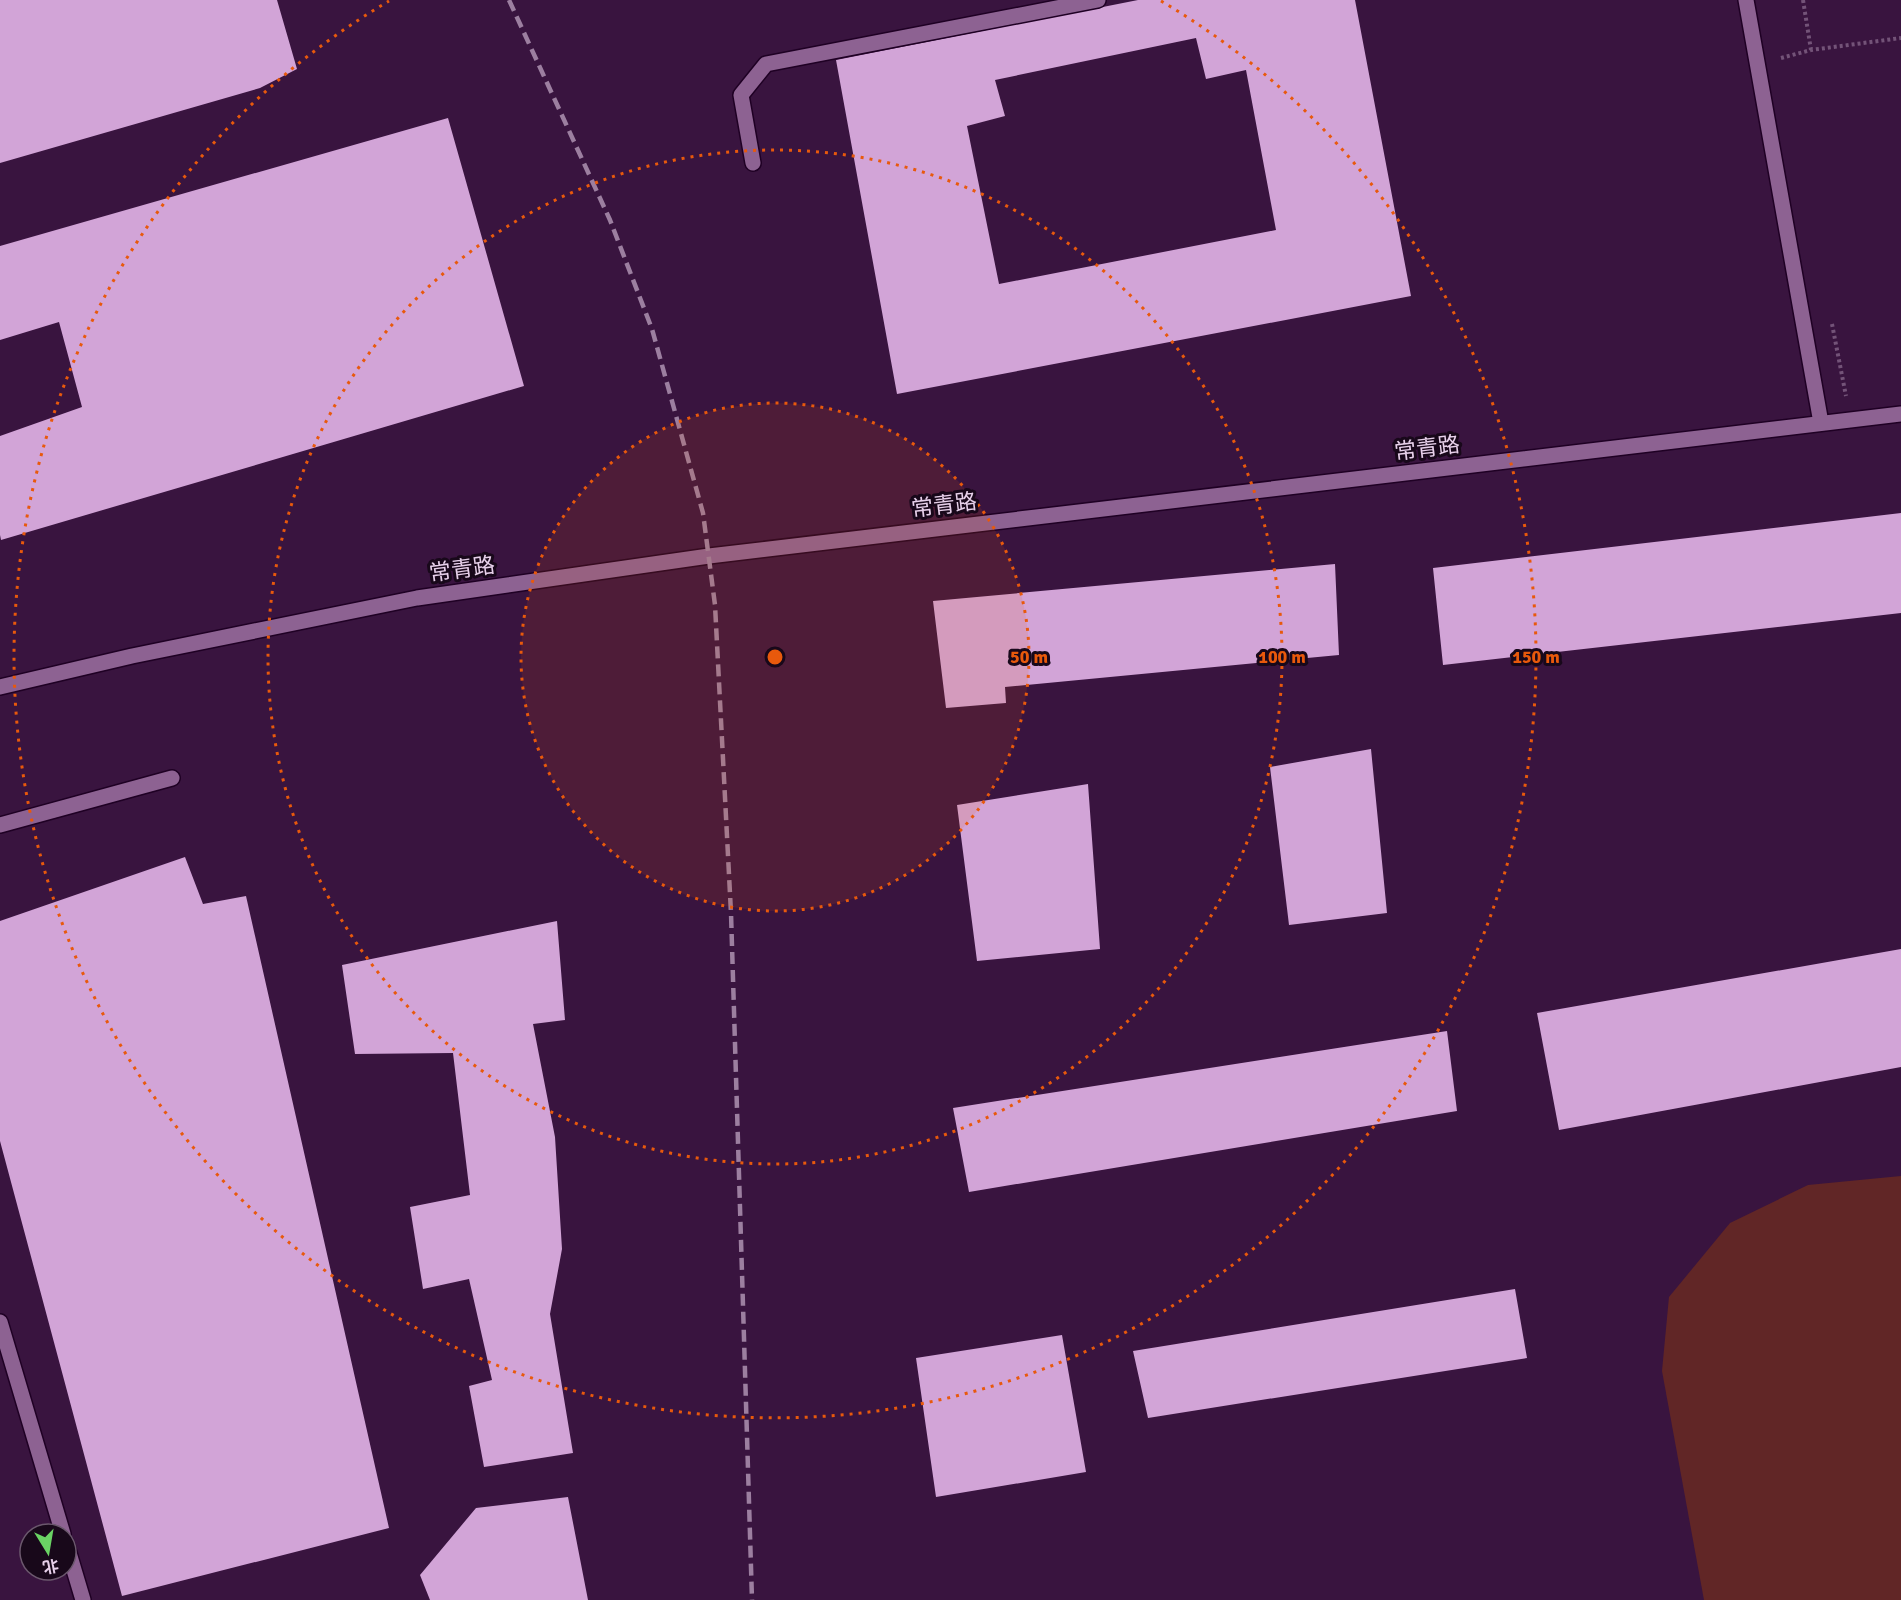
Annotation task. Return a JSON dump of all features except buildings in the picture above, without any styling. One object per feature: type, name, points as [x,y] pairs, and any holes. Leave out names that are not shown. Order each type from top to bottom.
[{"type":"street","points":[[753,163],[741,95],[766,64],[1098,0]]},
{"type":"street","points":[[1746,0],[1821,423]]},
{"type":"street","name":"常青路","points":[[0,687],[132,656],[417,598],[709,556],[1901,414]]},
{"type":"street","points":[[0,825],[172,778]]},
{"type":"street","points":[[0,1322],[59,1522]]},
{"type":"street","points":[[78,1582],[83,1600]]},
{"type":"path","points":[[1803,0],[1811,50],[1901,38]]},
{"type":"shaded area","points":[[1901,1176],[1901,1600],[1704,1600],[1662,1371],[1669,1297],[1730,1223],[1808,1185]]},
{"type":"railway","points":[[509,0],[610,220],[652,329],[703,513],[715,605],[731,913],[752,1600]]}]
